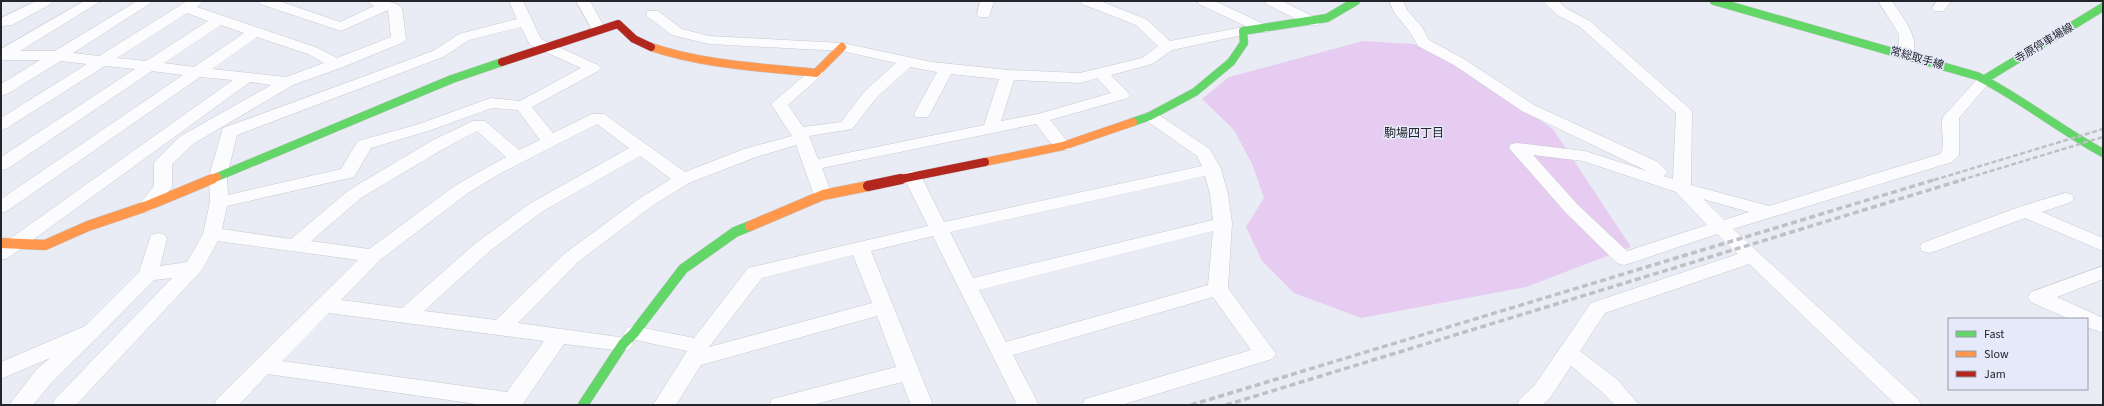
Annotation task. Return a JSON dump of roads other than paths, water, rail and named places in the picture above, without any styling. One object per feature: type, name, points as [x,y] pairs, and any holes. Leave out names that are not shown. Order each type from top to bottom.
[{"type":"street","points":[[3,23],[46,1]]},
{"type":"street","points":[[1,55],[94,1]]},
{"type":"street","points":[[1,91],[147,1]]},
{"type":"street","points":[[147,206],[163,187],[163,163],[187,140],[286,82],[338,64],[399,39],[396,8],[380,3],[341,27],[265,1]]},
{"type":"street","points":[[219,202],[348,173],[364,145],[383,138],[425,127],[491,103],[523,106],[593,68],[535,42],[516,1]]},
{"type":"street","points":[[583,1],[599,30]]},
{"type":"street","points":[[1087,1],[1141,22],[1168,46]]},
{"type":"street","points":[[1204,1],[1263,29]]},
{"type":"street","points":[[1271,1],[1313,22]]},
{"type":"street","points":[[653,14],[677,32],[709,40],[842,47],[906,62],[946,69],[1008,76],[1080,78],[1147,61],[1168,46],[1243,31],[1313,22],[1327,18],[1356,1]]},
{"type":"street","points":[[1396,1],[1398,10],[1412,22],[1420,33],[1423,43],[1459,62],[1528,108],[1652,166],[1682,188],[1720,227],[1910,405]]},
{"type":"street","points":[[1550,1],[1562,12],[1585,24],[1684,112],[1682,188]]},
{"type":"street","name":"常総取手線","points":[[1717,1],[1985,79],[2014,96],[2069,135],[2103,153]]},
{"type":"street","points":[[1885,1],[1906,34],[1906,55]]},
{"type":"street","points":[[1,125],[191,5],[219,20],[313,51],[338,64]]},
{"type":"street","name":"寺原停車場線","points":[[1985,79],[2100,12]]},
{"type":"street","points":[[1,165],[219,20]]},
{"type":"street","points":[[63,405],[190,270],[212,234],[219,202],[218,176],[229,132],[438,54],[464,37],[525,21]]},
{"type":"street","points":[[6,247],[45,244],[88,226],[147,206],[452,79],[618,24],[632,38],[657,48],[703,60],[816,74]]},
{"type":"street","points":[[583,405],[629,339],[683,269],[735,232],[823,195],[1063,146],[1150,116],[1195,92],[1231,62],[1244,43],[1243,31]]},
{"type":"street","points":[[1,207],[255,32]]},
{"type":"street","points":[[823,195],[800,136],[779,104],[816,74],[842,47]]},
{"type":"street","points":[[1,55],[58,56],[286,82]]},
{"type":"street","points":[[502,327],[571,258],[646,202],[684,179],[750,153],[800,136],[846,126],[871,94],[906,62]]},
{"type":"street","points":[[922,114],[946,69]]},
{"type":"street","points":[[812,165],[1040,118],[1122,95],[1100,73]]},
{"type":"street","points":[[991,127],[1008,76]]},
{"type":"street","points":[[6,247],[248,77]]},
{"type":"street","points":[[1770,212],[1682,188],[1585,156],[1517,148],[1572,209],[1624,259],[1720,227],[1770,212],[1946,158],[1950,155],[1952,146],[1948,122],[1985,79]]},
{"type":"street","points":[[523,106],[550,141]]},
{"type":"street","points":[[1093,405],[1265,354],[1218,289],[1223,223],[1219,194],[1212,169],[1204,153],[1150,116]]},
{"type":"street","points":[[225,405],[373,256],[462,190],[495,169],[598,117],[684,179]]},
{"type":"street","points":[[1040,118],[1063,146]]},
{"type":"street","points":[[296,244],[355,194],[439,144],[479,124],[517,158]]},
{"type":"street","points":[[407,315],[484,246],[537,207],[641,148]]},
{"type":"street","points":[[664,405],[696,352],[755,273],[938,229],[1212,169]]},
{"type":"street","points":[[912,176],[1028,405]]},
{"type":"street","points":[[1929,247],[2064,198]]},
{"type":"street","points":[[2025,211],[2103,244]]},
{"type":"street","points":[[968,286],[1223,223]]},
{"type":"street","points":[[212,234],[296,244],[373,256]]},
{"type":"street","points":[[20,405],[45,375],[92,331],[148,274],[158,238]]},
{"type":"street","points":[[860,248],[922,405]]},
{"type":"street","points":[[1528,405],[1542,392],[1598,308],[1752,256]]},
{"type":"street","points":[[148,274],[190,270]]},
{"type":"street","points":[[2085,318],[2038,297],[2103,272]]},
{"type":"street","points":[[1001,351],[1218,289]]},
{"type":"street","points":[[323,305],[502,327],[558,336],[629,339],[696,352],[884,307]]},
{"type":"street","points":[[2088,319],[2103,326]]},
{"type":"street","points":[[1,371],[92,331]]},
{"type":"street","points":[[263,366],[511,403],[558,336]]},
{"type":"street","points":[[1568,352],[1610,386],[1628,405]]},
{"type":"street","points":[[780,405],[909,372]]},
{"type":"railway","points":[[1934,180],[2103,129]]},
{"type":"railway","points":[[1961,180],[2103,137]]},
{"type":"railway","points":[[1191,405],[1937,179]]},
{"type":"railway","points":[[1226,405],[1965,179]]},
{"type":"district","name":"駒場四丁目","points":[[1414,133]]}]
